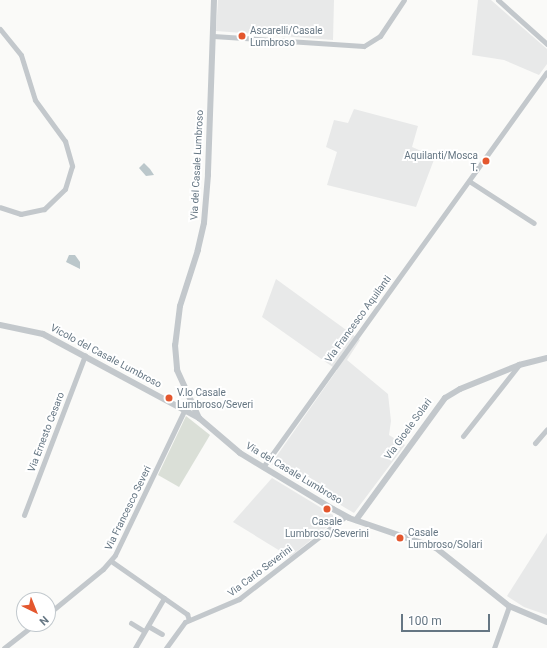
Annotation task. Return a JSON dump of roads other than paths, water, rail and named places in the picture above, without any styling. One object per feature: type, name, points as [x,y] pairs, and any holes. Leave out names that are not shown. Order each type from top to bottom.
[{"type":"street","name":"Via del Casale Lumbroso","points":[[214,0],[208,175],[203,227],[180,306],[174,347],[177,370],[199,418],[238,452],[263,468],[346,516],[436,548],[509,606],[547,622]]},
{"type":"street","points":[[213,36],[364,46],[380,36],[404,0]]},
{"type":"street","points":[[498,0],[547,44]]},
{"type":"street","points":[[0,29],[21,55],[35,100],[65,141],[72,166],[65,190],[44,209],[21,214],[0,207]]},
{"type":"street","name":"Via Francesco Aquilanti","points":[[263,468],[547,72]]},
{"type":"street","points":[[468,181],[534,223]]},
{"type":"street","name":"Vicolo del Casale Lumbroso","points":[[0,325],[38,332],[85,355],[199,418]]},
{"type":"street","name":"Via Ernesto Cesaro","points":[[24,514],[85,355]]},
{"type":"street","name":"Via Gioele Solari","points":[[356,520],[443,400],[457,390],[519,365],[547,358]]},
{"type":"street","points":[[463,436],[519,365]]},
{"type":"street","name":"Via Francesco Severi","points":[[56,607],[110,561],[185,409]]},
{"type":"street","points":[[535,443],[547,429]]},
{"type":"street","name":"Via Carlo Severini","points":[[166,648],[179,627],[190,620],[239,599],[346,516]]},
{"type":"street","points":[[110,561],[187,614],[190,620]]},
{"type":"street","points":[[134,648],[164,598]]},
{"type":"street","points":[[494,648],[509,606]]},
{"type":"street","points":[[131,623],[144,631]]},
{"type":"street","points":[[148,626],[162,634]]},
{"type":"street","points":[[4,648],[25,632]]},
{"type":"place","name":"Ascarelli/Casale Lumbroso","points":[[242,36]]},
{"type":"place","name":"Aquilanti/Mosca T.","points":[[486,161]]},
{"type":"place","name":"V.lo Casale Lumbroso/Severi","points":[[169,398]]},
{"type":"place","name":"Casale Lumbroso/Severini","points":[[327,509]]},
{"type":"place","name":"Casale Lumbroso/Solari","points":[[400,538]]}]
